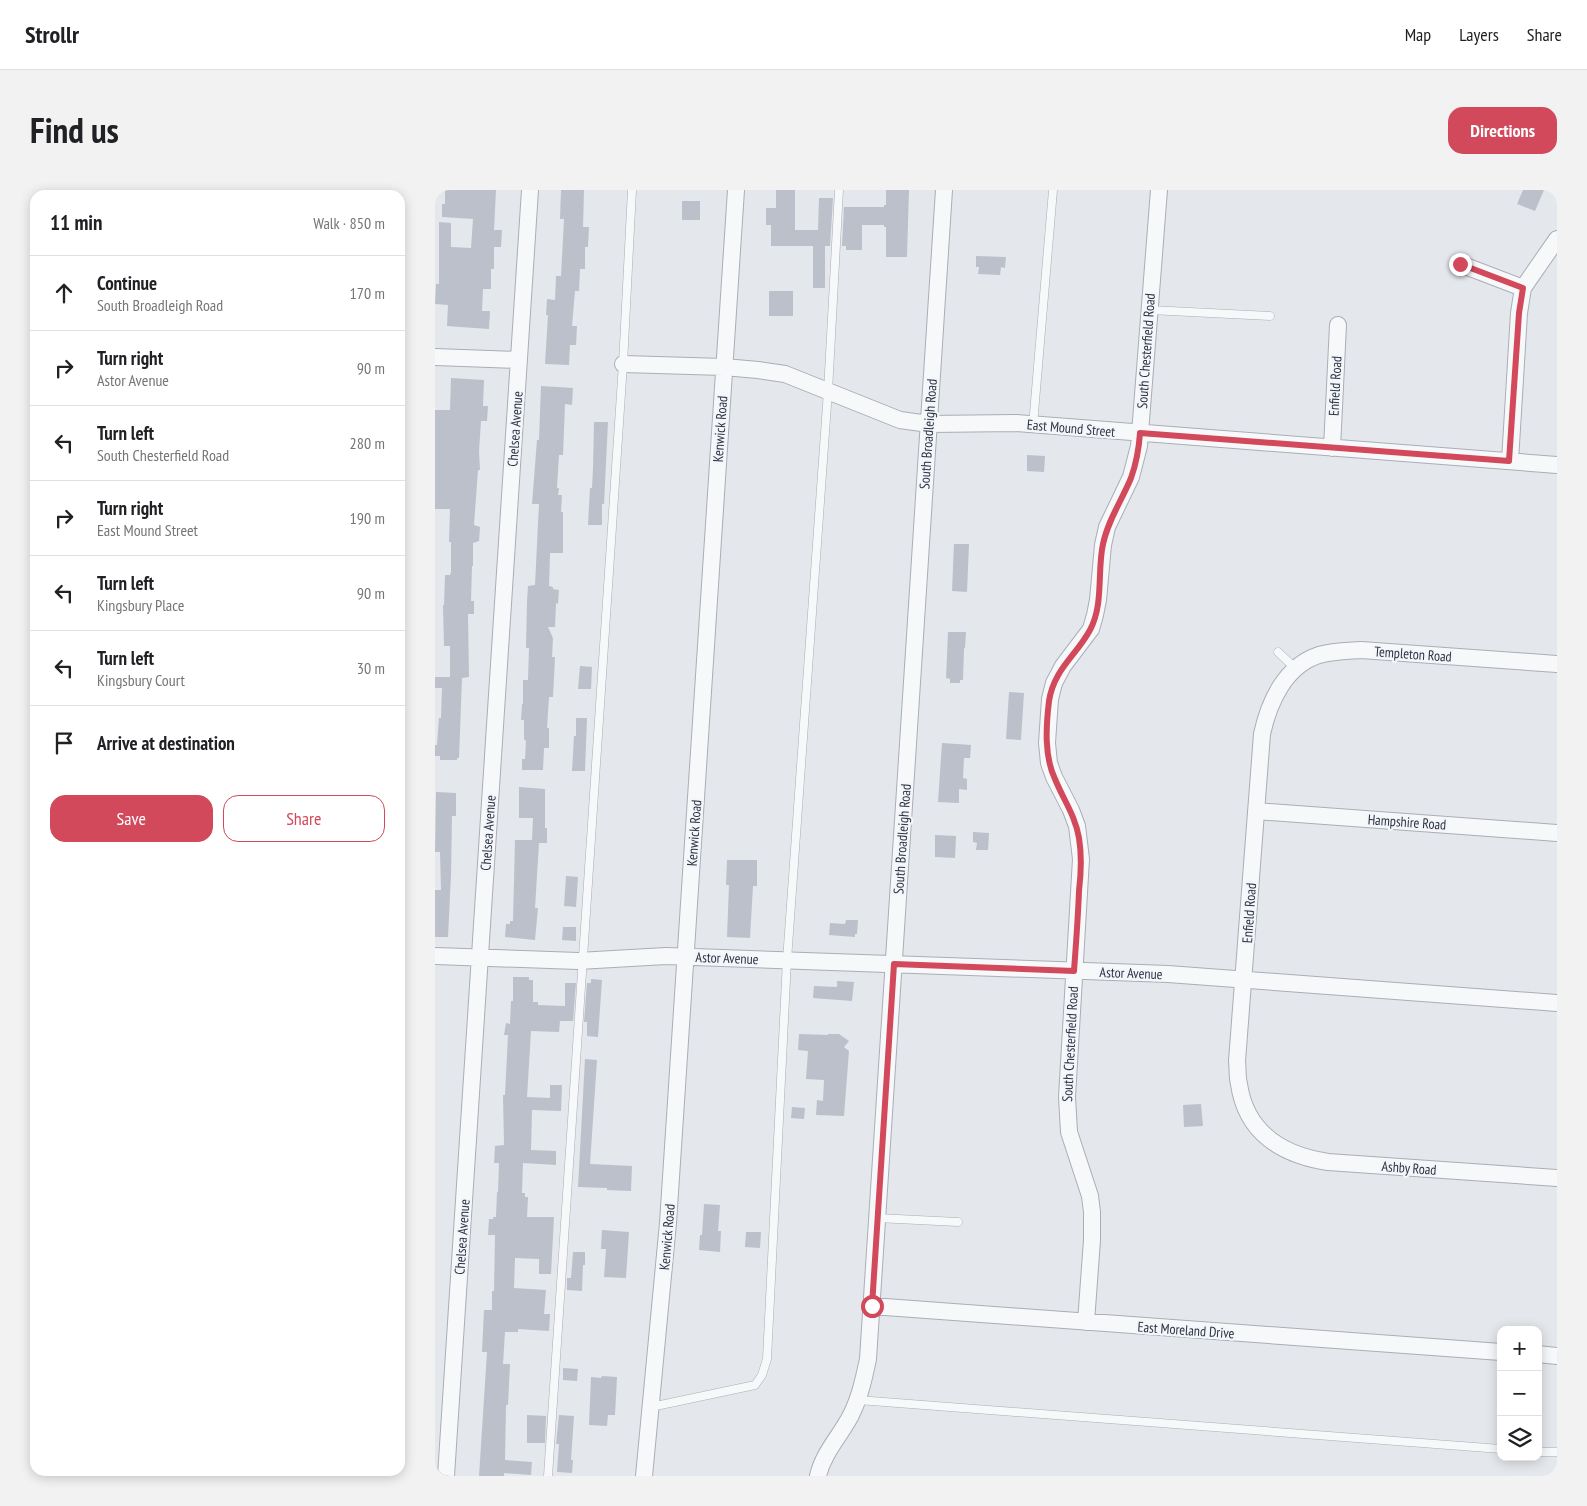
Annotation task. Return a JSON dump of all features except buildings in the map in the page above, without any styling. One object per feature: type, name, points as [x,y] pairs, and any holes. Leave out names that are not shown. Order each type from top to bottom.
[{"type":"street","name":"Chelsea Avenue","points":[[446,1476],[530,190]]},
{"type":"street","name":"Kenwick Road","points":[[644,1476],[668,1223],[735,190]]},
{"type":"street","name":"South Broadleigh Road","points":[[818,1476],[821,1465],[858,1400],[868,1359],[944,190]]},
{"type":"street","name":"South Chesterfield Road","points":[[1086,1322],[1092,1240],[1092,1212],[1090,1196],[1069,1132],[1067,1119],[1081,850],[1077,826],[1071,810],[1053,777],[1049,763],[1047,743],[1050,699],[1054,683],[1063,666],[1091,629],[1095,615],[1107,526],[1131,477],[1139,446],[1159,190]]},
{"type":"street","points":[[1509,461],[1519,313],[1523,288],[1557,239]]},
{"type":"street","points":[[1460,264],[1523,288]]},
{"type":"street","name":"Enfield Road","points":[[1333,448],[1338,325]]},
{"type":"street","points":[[435,357],[519,360]]},
{"type":"street","name":"East Mound Street","points":[[623,364],[724,367],[785,374],[900,420],[929,424],[1016,423],[1557,464]]},
{"type":"street","name":"Templeton Road","points":[[1281,685],[1295,668],[1317,656],[1361,650],[1557,664]]},
{"type":"street","name":"Enfield Road","points":[[1267,1138],[1248,1115],[1239,1085],[1237,1061],[1262,734],[1269,708],[1281,685]]},
{"type":"street","name":"Hampshire Road","points":[[1256,811],[1557,833]]},
{"type":"street","name":"Astor Avenue","points":[[435,956],[582,961],[686,956],[1168,974],[1557,1003]]},
{"type":"street","name":"Ashby Road","points":[[1267,1138],[1296,1155],[1328,1162],[1557,1178]]},
{"type":"street","name":"East Moreland Drive","points":[[872,1306],[1497,1352]]},
{"type":"street","points":[[1542,1354],[1557,1356]]},
{"type":"lane","points":[[548,1476],[633,190]]},
{"type":"lane","points":[[651,1407],[755,1385],[762,1375],[767,1359],[787,960],[828,391],[839,190]]},
{"type":"lane","points":[[1033,425],[1053,190]]},
{"type":"lane","points":[[1150,310],[1270,316]]},
{"type":"lane","points":[[1278,652],[1295,668]]},
{"type":"lane","points":[[877,1218],[958,1222]]},
{"type":"lane","points":[[858,1400],[1497,1449]]},
{"type":"lane","points":[[1542,1452],[1557,1452]]},
{"type":"route","points":[[872,1306],[894,964],[1074,971],[1081,859],[1080,841],[1071,810],[1053,777],[1049,763],[1047,743],[1050,699],[1054,683],[1063,666],[1091,629],[1098,600],[1100,569],[1107,526],[1131,477],[1139,446],[1140,433],[1509,461],[1519,313],[1523,288],[1460,264]]}]
